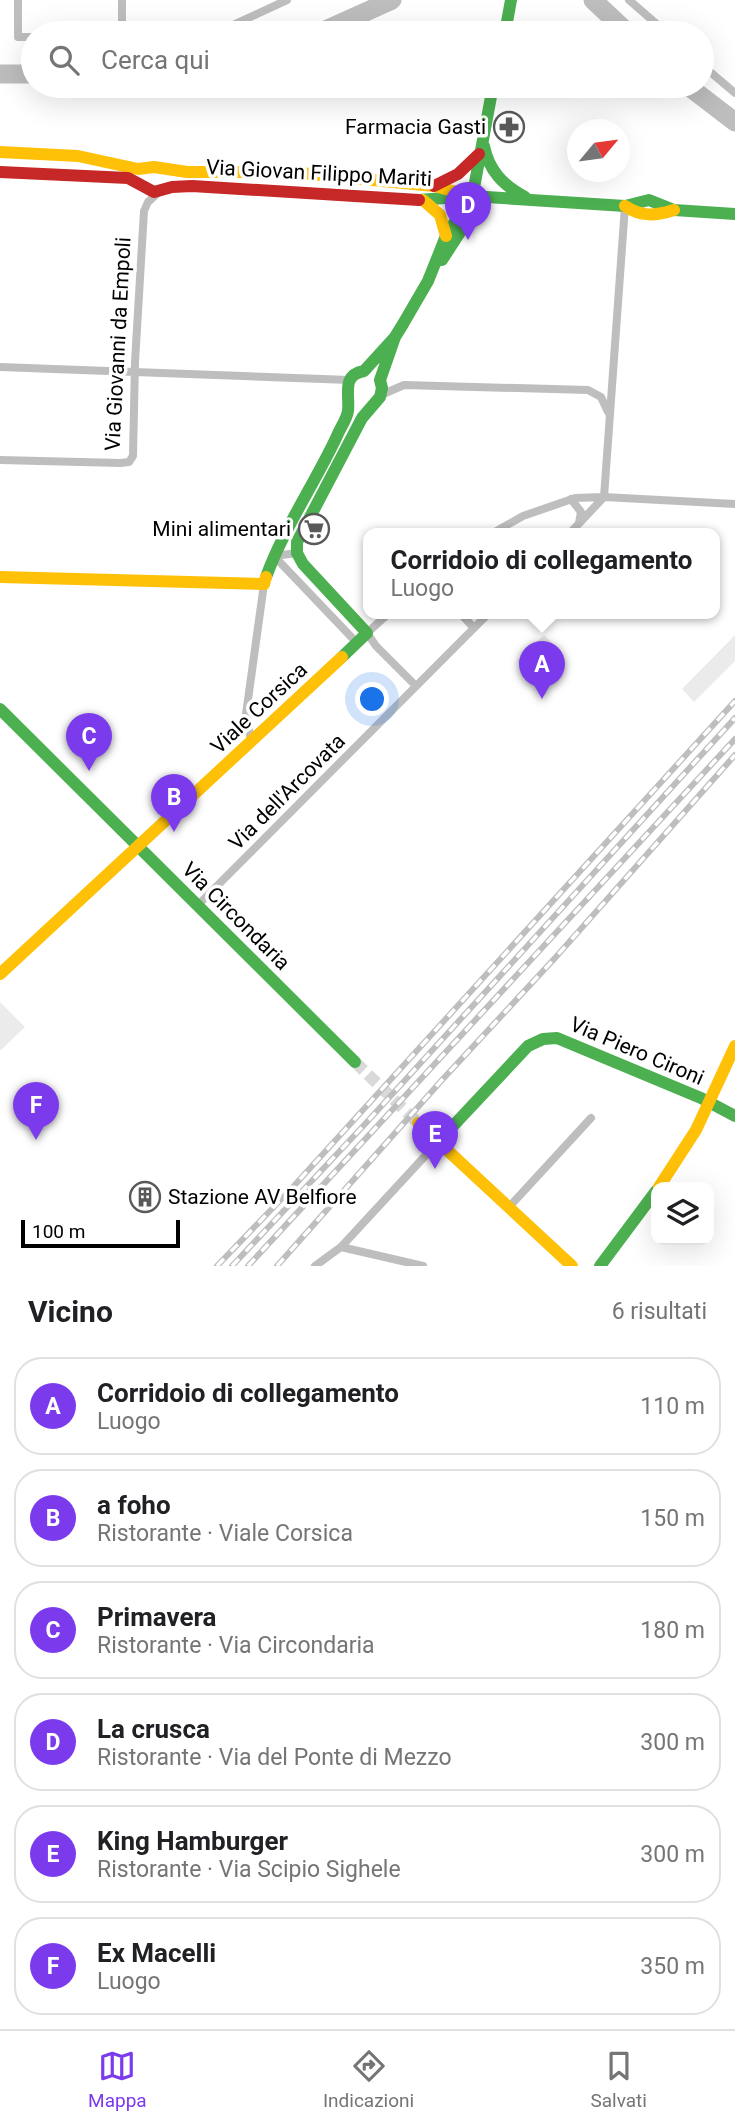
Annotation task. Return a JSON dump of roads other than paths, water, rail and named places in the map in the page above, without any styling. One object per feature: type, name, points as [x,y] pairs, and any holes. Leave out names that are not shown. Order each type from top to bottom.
[{"type":"street","points":[[18,0],[21,37]]},
{"type":"street","points":[[122,0],[122,21]]},
{"type":"street","points":[[242,21],[287,0]]},
{"type":"street","points":[[508,21],[512,0]]},
{"type":"street","points":[[629,0],[653,21]]},
{"type":"street","points":[[714,75],[735,93]]},
{"type":"street","points":[[381,395],[380,380],[395,337],[468,220],[491,98]]},
{"type":"street","points":[[483,136],[487,160],[495,175],[511,190],[528,199]]},
{"type":"street","name":"Via Giovan Filippo Mariti","points":[[0,152],[78,156],[138,169],[290,172],[434,187],[471,196]]},
{"type":"street","points":[[434,187],[458,174],[479,154]]},
{"type":"street","points":[[145,187],[144,175],[157,168],[168,179],[163,190]]},
{"type":"street","name":"Via Giovan Filippo Mariti","points":[[0,172],[128,178],[152,192],[192,186],[423,200],[471,196],[625,206],[649,200],[674,210],[735,214]]},
{"type":"street","name":"Via Giovanni da Empoli","points":[[0,460],[129,462],[133,456],[144,211],[148,202],[163,190]]},
{"type":"street","points":[[428,281],[446,236],[471,196]]},
{"type":"street","points":[[423,200],[440,214],[446,227],[446,236]]},
{"type":"street","points":[[574,528],[604,496],[625,206]]},
{"type":"street","points":[[364,371],[395,337]]},
{"type":"street","points":[[0,367],[349,380]]},
{"type":"street","points":[[251,741],[246,713],[264,584],[274,556],[320,473],[348,411],[346,390],[349,380],[358,372],[364,371],[380,380]]},
{"type":"street","points":[[416,686],[376,646],[357,620],[306,567],[297,553],[299,534],[370,406],[381,395],[404,385],[588,390],[604,400],[610,419]]},
{"type":"street","points":[[348,397],[358,406],[370,406]]},
{"type":"street","points":[[501,528],[523,516],[571,499],[604,496],[735,504]]},
{"type":"street","points":[[571,499],[581,512],[579,523]]},
{"type":"street","points":[[274,556],[297,553]]},
{"type":"street","points":[[274,556],[357,643]]},
{"type":"street","points":[[0,577],[264,584]]},
{"type":"street","name":"Viale Corsica","points":[[0,974],[382,619]]},
{"type":"street","points":[[466,619],[474,628]]},
{"type":"street","name":"Via dell'Arcovata","points":[[198,905],[483,619]]},
{"type":"street","name":"Via Circondaria","points":[[0,709],[355,1062]]},
{"type":"street","name":"Via Piero Cironi","points":[[438,1142],[528,1046],[549,1037],[710,1102],[735,1116]]},
{"type":"street","points":[[662,1182],[692,1138],[735,1046]]},
{"type":"street","points":[[509,1208],[591,1118]]},
{"type":"street","points":[[418,1123],[572,1266]]},
{"type":"street","points":[[316,1266],[341,1247],[438,1142]]},
{"type":"street","points":[[600,1266],[651,1197]]},
{"type":"street","points":[[341,1247],[421,1266]]},
{"type":"waterway","points":[[346,21],[392,0]]},
{"type":"waterway","points":[[593,0],[615,21]]},
{"type":"waterway","points":[[0,74],[21,74]]},
{"type":"waterway","points":[[704,98],[735,122]]},
{"type":"tunnel","points":[[355,1062],[418,1123]]},
{"type":"railway","points":[[217,1266],[292,1188],[735,701]]},
{"type":"railway","points":[[232,1266],[735,718]]},
{"type":"railway","points":[[248,1266],[735,739]]},
{"type":"railway","points":[[277,1266],[735,755]]},
{"type":"place","name":"Farmacia Gasti","points":[[509,127]]},
{"type":"place","name":"La crusca","points":[[468,240]]},
{"type":"place","name":"Mini alimentari","points":[[314,529]]},
{"type":"place","name":"Corridoio di collegamento","points":[[542,699]]},
{"type":"place","name":"Primavera","points":[[89,771]]},
{"type":"place","name":"a foho","points":[[174,832]]},
{"type":"place","name":"Ex Macelli","points":[[36,1140]]},
{"type":"place","name":"King Hamburger","points":[[435,1169]]},
{"type":"place","name":"Stazione AV Belfiore","points":[[145,1197]]}]
